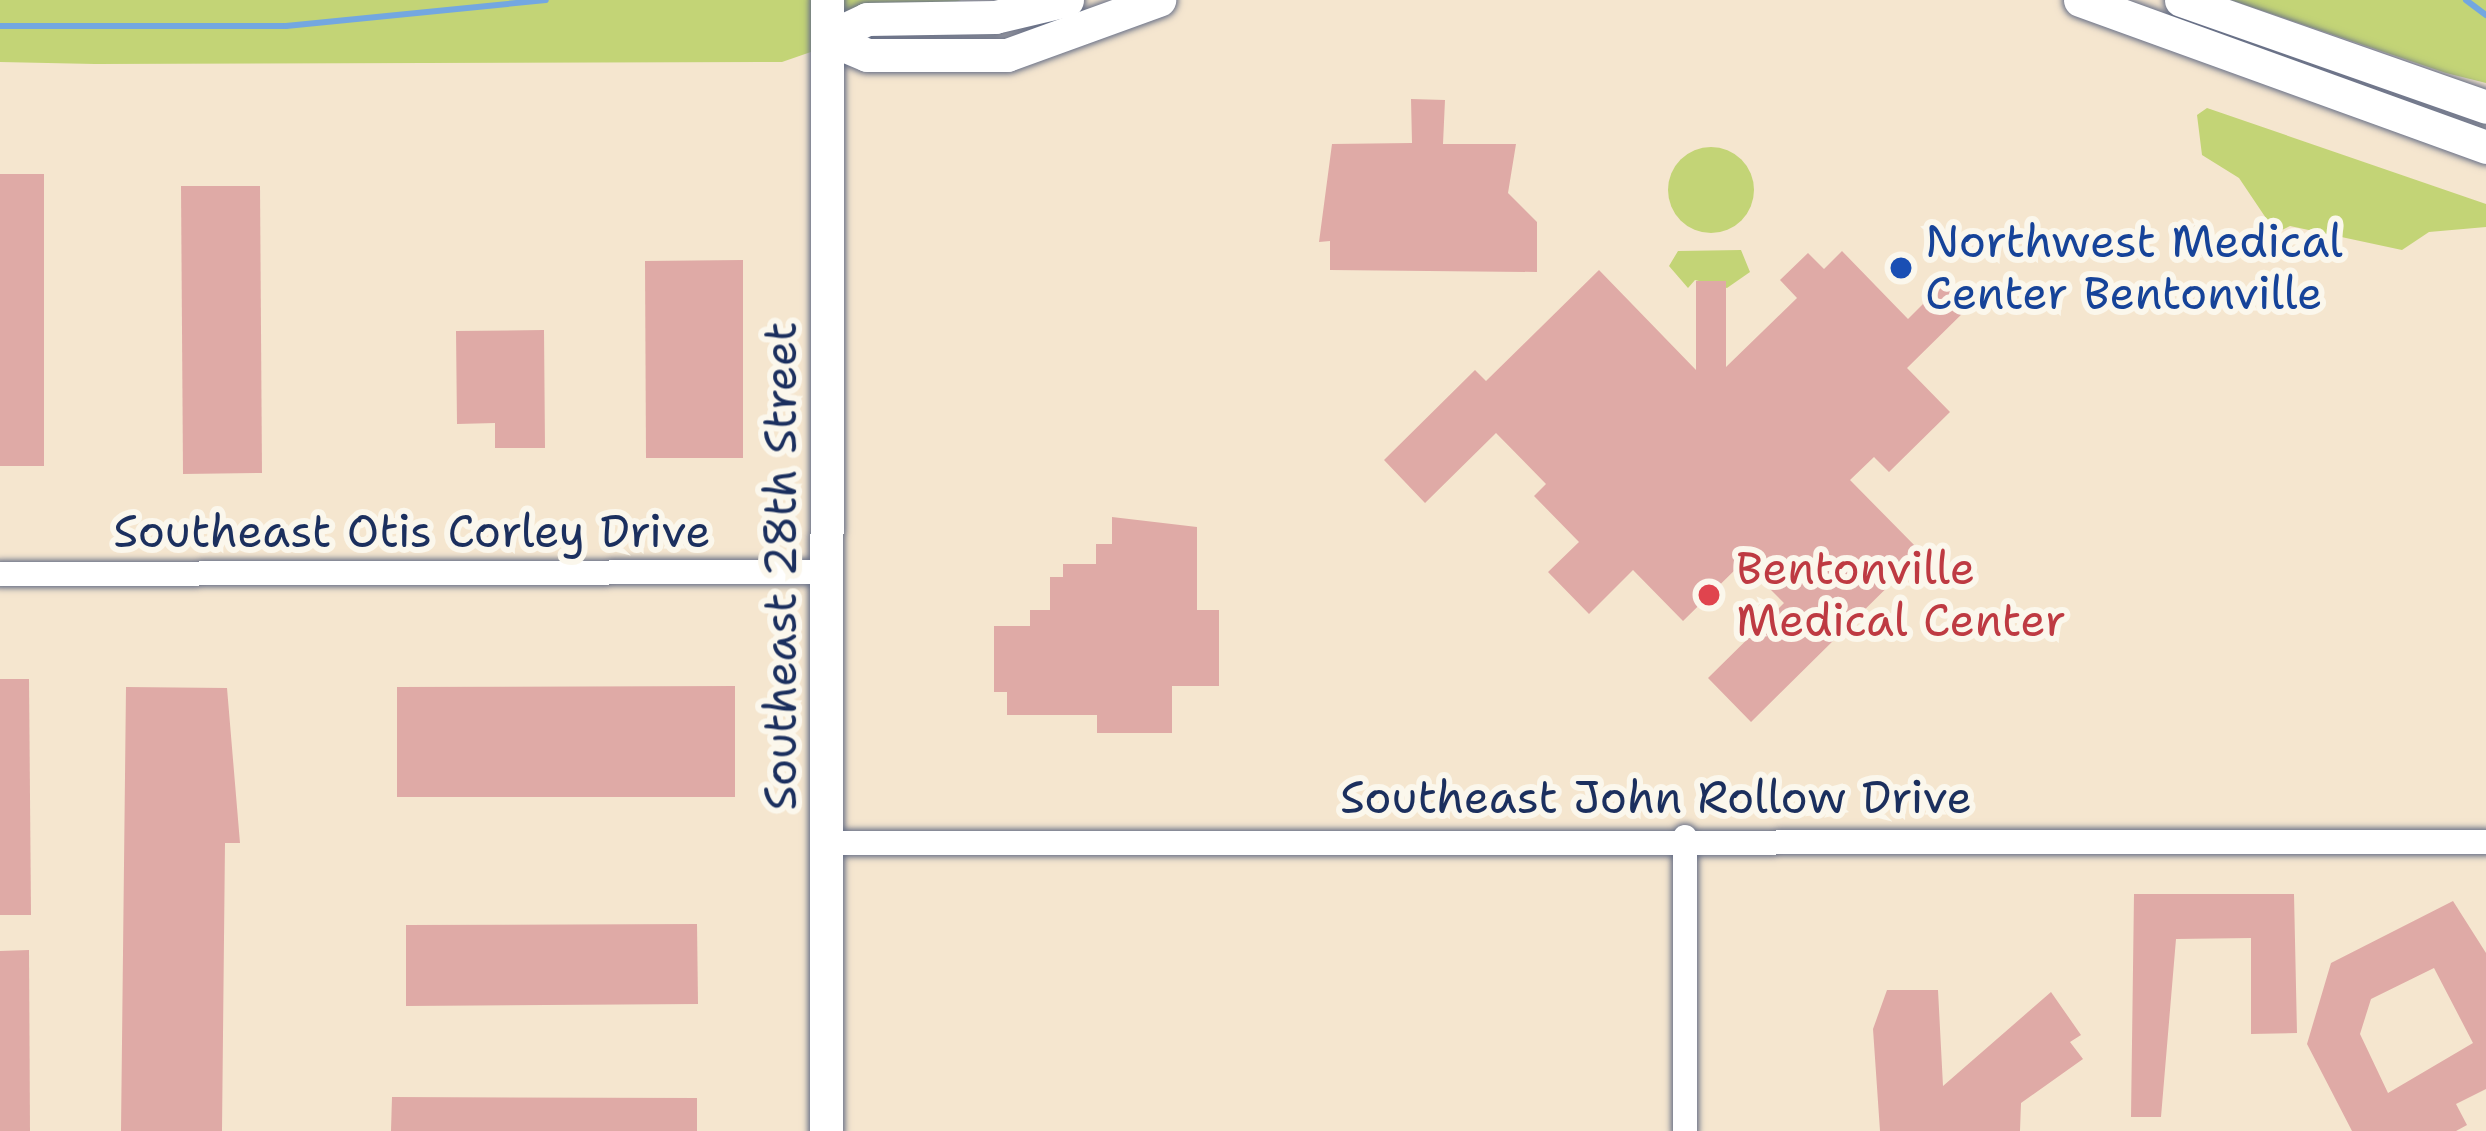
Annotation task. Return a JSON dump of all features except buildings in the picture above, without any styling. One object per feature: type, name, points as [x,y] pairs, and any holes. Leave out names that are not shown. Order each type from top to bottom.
[{"type":"main road","name":"Southeast 28th Street","points":[[826,1131],[827,0]]},
{"type":"main road","points":[[827,38],[867,19],[995,17],[1066,0]]},
{"type":"main road","points":[[827,38],[867,56],[1007,55],[1159,0]]},
{"type":"main road","points":[[2080,0],[2486,147]]},
{"type":"main road","points":[[2181,0],[2486,106]]},
{"type":"street","name":"Southeast Otis Corley Drive","points":[[0,574],[824,572]]},
{"type":"street","name":"Southeast John Rollow Drive","points":[[826,843],[1685,837],[2486,842]]},
{"type":"street","points":[[1685,837],[1685,1131]]},
{"type":"green space","points":[[0,0],[961,0],[782,62],[95,64],[0,62]]},
{"type":"green space","points":[[2231,0],[2486,0],[2486,83],[2446,73]]},
{"type":"green space","points":[[2207,108],[2486,204],[2486,227],[2429,232],[2402,250],[2290,226],[2276,233],[2239,178],[2202,155],[2197,115]]},
{"type":"green space","points":[[1711,147],[1742,159],[1754,190],[1742,221],[1711,233],[1680,221],[1668,190],[1680,159]]},
{"type":"green space","points":[[1741,250],[1750,272],[1727,288],[1695,280],[1688,288],[1669,266],[1678,251]]},
{"type":"waterway","points":[[0,26],[286,26],[546,0]]},
{"type":"waterway","points":[[2466,0],[2486,15]]},
{"type":"place","name":"Northwest Medical Center Bentonville","points":[[1901,268]]},
{"type":"place","name":"Bentonville Medical Center","points":[[1709,595]]}]
